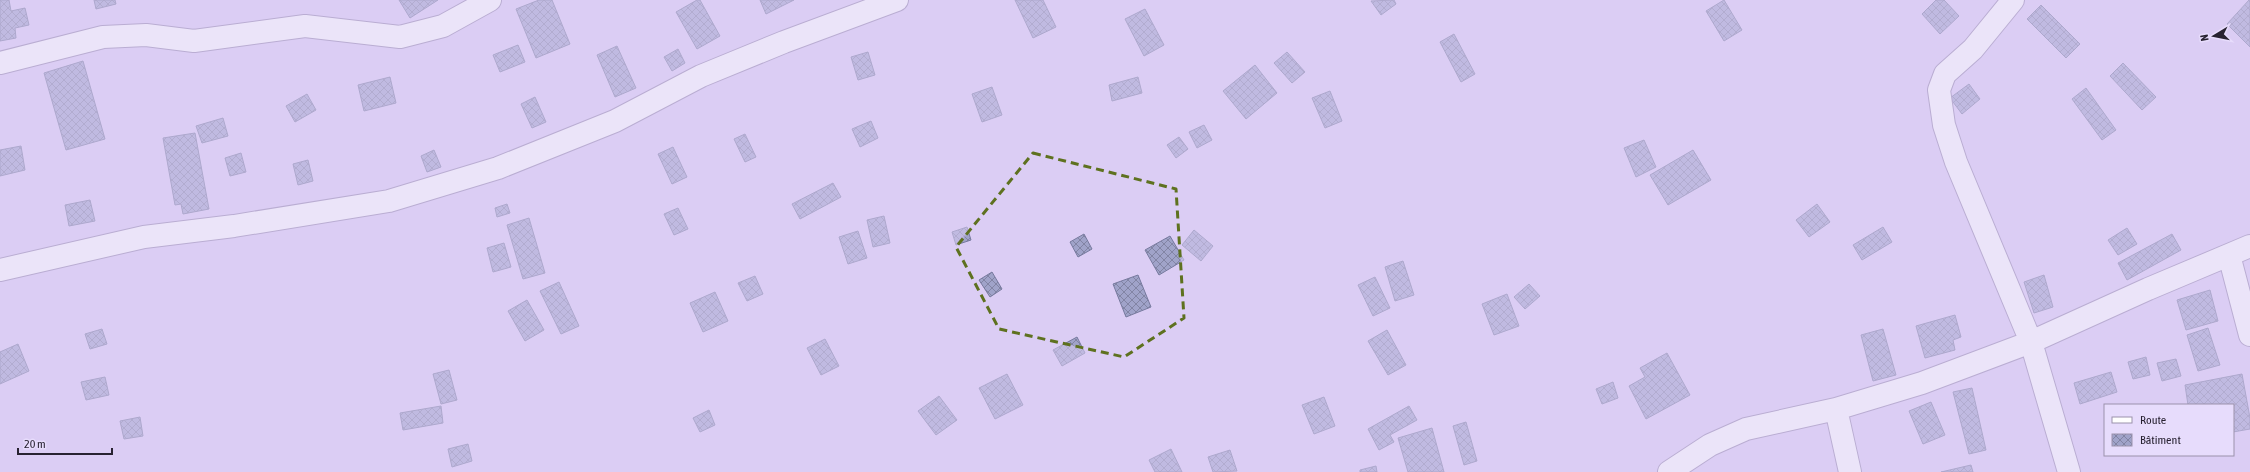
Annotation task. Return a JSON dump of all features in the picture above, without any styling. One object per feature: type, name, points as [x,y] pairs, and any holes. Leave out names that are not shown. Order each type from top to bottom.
[{"type":"street","points":[[0,64],[103,37],[146,36],[194,41],[305,26],[400,37],[443,26],[490,0]]},
{"type":"street","points":[[0,270],[144,236],[234,226],[389,201],[440,186],[498,168],[615,121],[702,76],[784,42],[897,0]]},
{"type":"street","points":[[2013,0],[1972,49],[1945,74],[1939,90],[1944,125],[1956,162],[2031,342],[2068,472]]},
{"type":"street","points":[[1669,472],[1710,446],[1746,429],[1836,409],[1922,383],[2031,342],[2148,289],[2250,246]]},
{"type":"street","points":[[2229,255],[2250,335]]},
{"type":"street","points":[[1836,409],[1850,472]]},
{"type":"highlighted area","points":[[1033,153],[1176,189],[1184,318],[1124,357],[999,329],[956,247]]},
{"type":"building","points":[[0,0],[9,0],[11,11],[25,8],[29,25],[15,28],[16,38],[0,41]]},
{"type":"building","points":[[94,0],[115,0],[116,4],[96,9]]},
{"type":"building","points":[[399,0],[438,0],[410,18]]},
{"type":"building","points":[[539,0],[552,0],[570,44],[536,58],[516,9]]},
{"type":"building","points":[[697,0],[700,0],[720,36],[697,49],[676,12]]},
{"type":"building","points":[[760,0],[794,0],[766,14]]},
{"type":"building","points":[[1015,0],[1043,0],[1056,27],[1033,38]]},
{"type":"building","points":[[1394,0],[1396,4],[1381,15],[1371,1]]},
{"type":"building","points":[[1724,0],[1742,30],[1724,41],[1706,11]]},
{"type":"building","points":[[1936,0],[1944,0],[1959,16],[1940,34],[1922,14]]},
{"type":"building","points":[[2250,0],[2250,47],[2227,24]]},
{"type":"building","points":[[2041,5],[2080,44],[2066,58],[2027,19]]},
{"type":"building","points":[[1145,9],[1164,45],[1144,56],[1125,19]]},
{"type":"building","points":[[1454,34],[1475,74],[1461,82],[1440,42]]},
{"type":"building","points":[[518,45],[525,62],[500,72],[493,55]]},
{"type":"building","points":[[617,46],[636,88],[615,97],[597,55]]},
{"type":"building","points":[[678,49],[685,63],[672,71],[664,57]]},
{"type":"building","points":[[868,52],[875,75],[858,80],[851,57]]},
{"type":"building","points":[[1287,52],[1305,72],[1292,83],[1274,63]]},
{"type":"building","points":[[83,61],[105,139],[66,150],[44,73]]},
{"type":"building","points":[[2123,63],[2156,97],[2142,110],[2110,76]]},
{"type":"building","points":[[1255,65],[1277,93],[1246,119],[1223,91]]},
{"type":"building","points":[[390,77],[396,103],[364,111],[358,85]]},
{"type":"building","points":[[1138,77],[1142,93],[1112,101],[1109,85]]},
{"type":"building","points":[[1969,84],[1980,99],[1962,114],[1950,98]]},
{"type":"building","points":[[992,87],[1002,115],[982,122],[972,94]]},
{"type":"building","points":[[2086,88],[2116,130],[2102,140],[2072,99]]},
{"type":"building","points":[[1330,91],[1342,121],[1325,128],[1312,98]]},
{"type":"building","points":[[307,94],[316,110],[295,122],[286,106]]},
{"type":"building","points":[[535,97],[546,122],[532,128],[521,104]]},
{"type":"building","points":[[223,118],[228,136],[202,143],[196,126]]},
{"type":"building","points":[[871,121],[878,138],[860,147],[852,129]]},
{"type":"building","points":[[1204,125],[1212,140],[1197,148],[1189,132]]},
{"type":"building","points":[[195,133],[209,209],[183,214],[181,204],[175,205],[163,138]]},
{"type":"building","points":[[745,134],[756,157],[745,162],[734,139]]},
{"type":"building","points":[[1179,137],[1188,149],[1176,158],[1167,145]]},
{"type":"building","points":[[1644,140],[1656,167],[1636,177],[1624,148]]},
{"type":"building","points":[[21,146],[25,170],[0,176],[0,150]]},
{"type":"building","points":[[673,147],[687,177],[672,184],[658,154]]},
{"type":"building","points":[[434,150],[441,167],[427,172],[421,156]]},
{"type":"building","points":[[1693,150],[1711,180],[1668,205],[1650,175]]},
{"type":"building","points":[[241,153],[246,172],[230,176],[225,158]]},
{"type":"building","points":[[308,160],[313,181],[298,185],[293,164]]},
{"type":"building","points":[[833,183],[841,197],[800,219],[792,204]]},
{"type":"building","points":[[90,200],[95,221],[69,226],[65,205]]},
{"type":"building","points":[[507,204],[510,213],[497,217],[495,208]]},
{"type":"building","points":[[1817,204],[1830,222],[1809,237],[1796,220]]},
{"type":"building","points":[[678,208],[688,229],[674,235],[664,214]]},
{"type":"building","points":[[884,216],[890,243],[873,247],[867,220]]},
{"type":"building","points":[[529,218],[545,273],[523,279],[507,225]]},
{"type":"building","points":[[967,227],[971,240],[956,245],[952,232]]},
{"type":"building","points":[[1883,227],[1892,242],[1862,260],[1853,245]]},
{"type":"building","points":[[2127,228],[2137,244],[2118,255],[2108,240]]},
{"type":"building","points":[[1194,230],[1213,246],[1201,261],[1182,245]]},
{"type":"building","points":[[858,231],[867,258],[848,264],[839,237]]},
{"type":"building","points":[[1084,234],[1092,249],[1078,257],[1070,242]]},
{"type":"building","points":[[2172,234],[2181,250],[2127,280],[2118,263]]},
{"type":"building","points":[[1170,236],[1184,260],[1159,275],[1145,250]]},
{"type":"building","points":[[504,243],[511,267],[493,272],[487,248]]},
{"type":"building","points":[[1403,261],[1414,295],[1395,301],[1385,267]]},
{"type":"building","points":[[992,272],[1002,289],[990,297],[979,280]]},
{"type":"building","points":[[1138,275],[1151,307],[1126,317],[1113,284]]},
{"type":"building","points":[[2044,275],[2053,307],[2034,313],[2024,282]]},
{"type":"building","points":[[755,276],[763,294],[747,301],[738,283]]},
{"type":"building","points":[[1375,277],[1390,308],[1373,316],[1358,285]]},
{"type":"building","points":[[559,282],[579,326],[561,334],[540,291]]},
{"type":"building","points":[[1529,284],[1540,296],[1525,309],[1514,297]]},
{"type":"building","points":[[2210,290],[2218,321],[2186,330],[2177,300]]},
{"type":"building","points":[[715,292],[728,321],[703,332],[690,303]]},
{"type":"building","points":[[1507,294],[1519,326],[1494,335],[1482,304]]},
{"type":"building","points":[[527,300],[544,330],[525,341],[508,311]]},
{"type":"building","points":[[1955,315],[1961,337],[1953,340],[1955,350],[1925,358],[1916,326]]},
{"type":"building","points":[[2208,328],[2220,365],[2198,371],[2187,335]]},
{"type":"building","points":[[102,329],[107,344],[90,349],[85,334]]},
{"type":"building","points":[[1883,329],[1896,375],[1873,381],[1861,335]]},
{"type":"building","points":[[1387,330],[1406,365],[1388,375],[1368,341]]},
{"type":"building","points":[[1077,337],[1085,353],[1062,366],[1053,350]]},
{"type":"building","points":[[825,339],[839,366],[821,375],[807,348]]},
{"type":"building","points":[[18,344],[29,371],[0,384],[0,352]]},
{"type":"building","points":[[1667,353],[1690,395],[1646,419],[1629,386],[1645,377],[1640,368]]},
{"type":"building","points":[[2146,357],[2150,375],[2133,379],[2128,362]]},
{"type":"building","points":[[2176,359],[2181,376],[2162,381],[2157,363]]},
{"type":"building","points":[[449,370],[457,400],[441,404],[433,374]]},
{"type":"building","points":[[2111,372],[2117,392],[2080,404],[2074,383]]},
{"type":"building","points":[[1007,374],[1023,405],[995,419],[979,388]]},
{"type":"building","points":[[2242,374],[2250,418],[2250,429],[2234,432],[2234,404],[2188,404],[2185,385]]},
{"type":"building","points":[[105,377],[109,395],[86,400],[81,382]]},
{"type":"building","points":[[1613,382],[1618,398],[1602,404],[1596,389]]},
{"type":"building","points":[[1972,388],[1986,450],[1969,454],[1953,392]]},
{"type":"building","points":[[939,396],[957,420],[936,435],[918,411]]},
{"type":"building","points":[[1324,397],[1335,426],[1314,434],[1302,405]]},
{"type":"building","points":[[1931,402],[1945,435],[1923,444],[1909,411]]},
{"type":"building","points":[[441,406],[443,423],[403,430],[400,413]]},
{"type":"building","points":[[1409,406],[1417,420],[1390,435],[1394,442],[1379,450],[1368,429]]},
{"type":"building","points":[[709,410],[715,425],[700,432],[693,418]]},
{"type":"building","points":[[140,417],[143,436],[124,439],[120,421]]},
{"type":"building","points":[[1466,422],[1477,461],[1464,465],[1453,426]]},
{"type":"building","points":[[1432,428],[1444,472],[1408,472],[1398,438]]},
{"type":"building","points":[[468,444],[472,461],[452,467],[448,449]]},
{"type":"building","points":[[1171,449],[1182,472],[1155,472],[1149,460]]},
{"type":"building","points":[[1230,450],[1237,471],[1213,472],[1208,457]]},
{"type":"building","points":[[1971,465],[1973,472],[1941,472]]},
{"type":"building","points":[[1376,466],[1377,472],[1360,472],[1360,470]]}]
